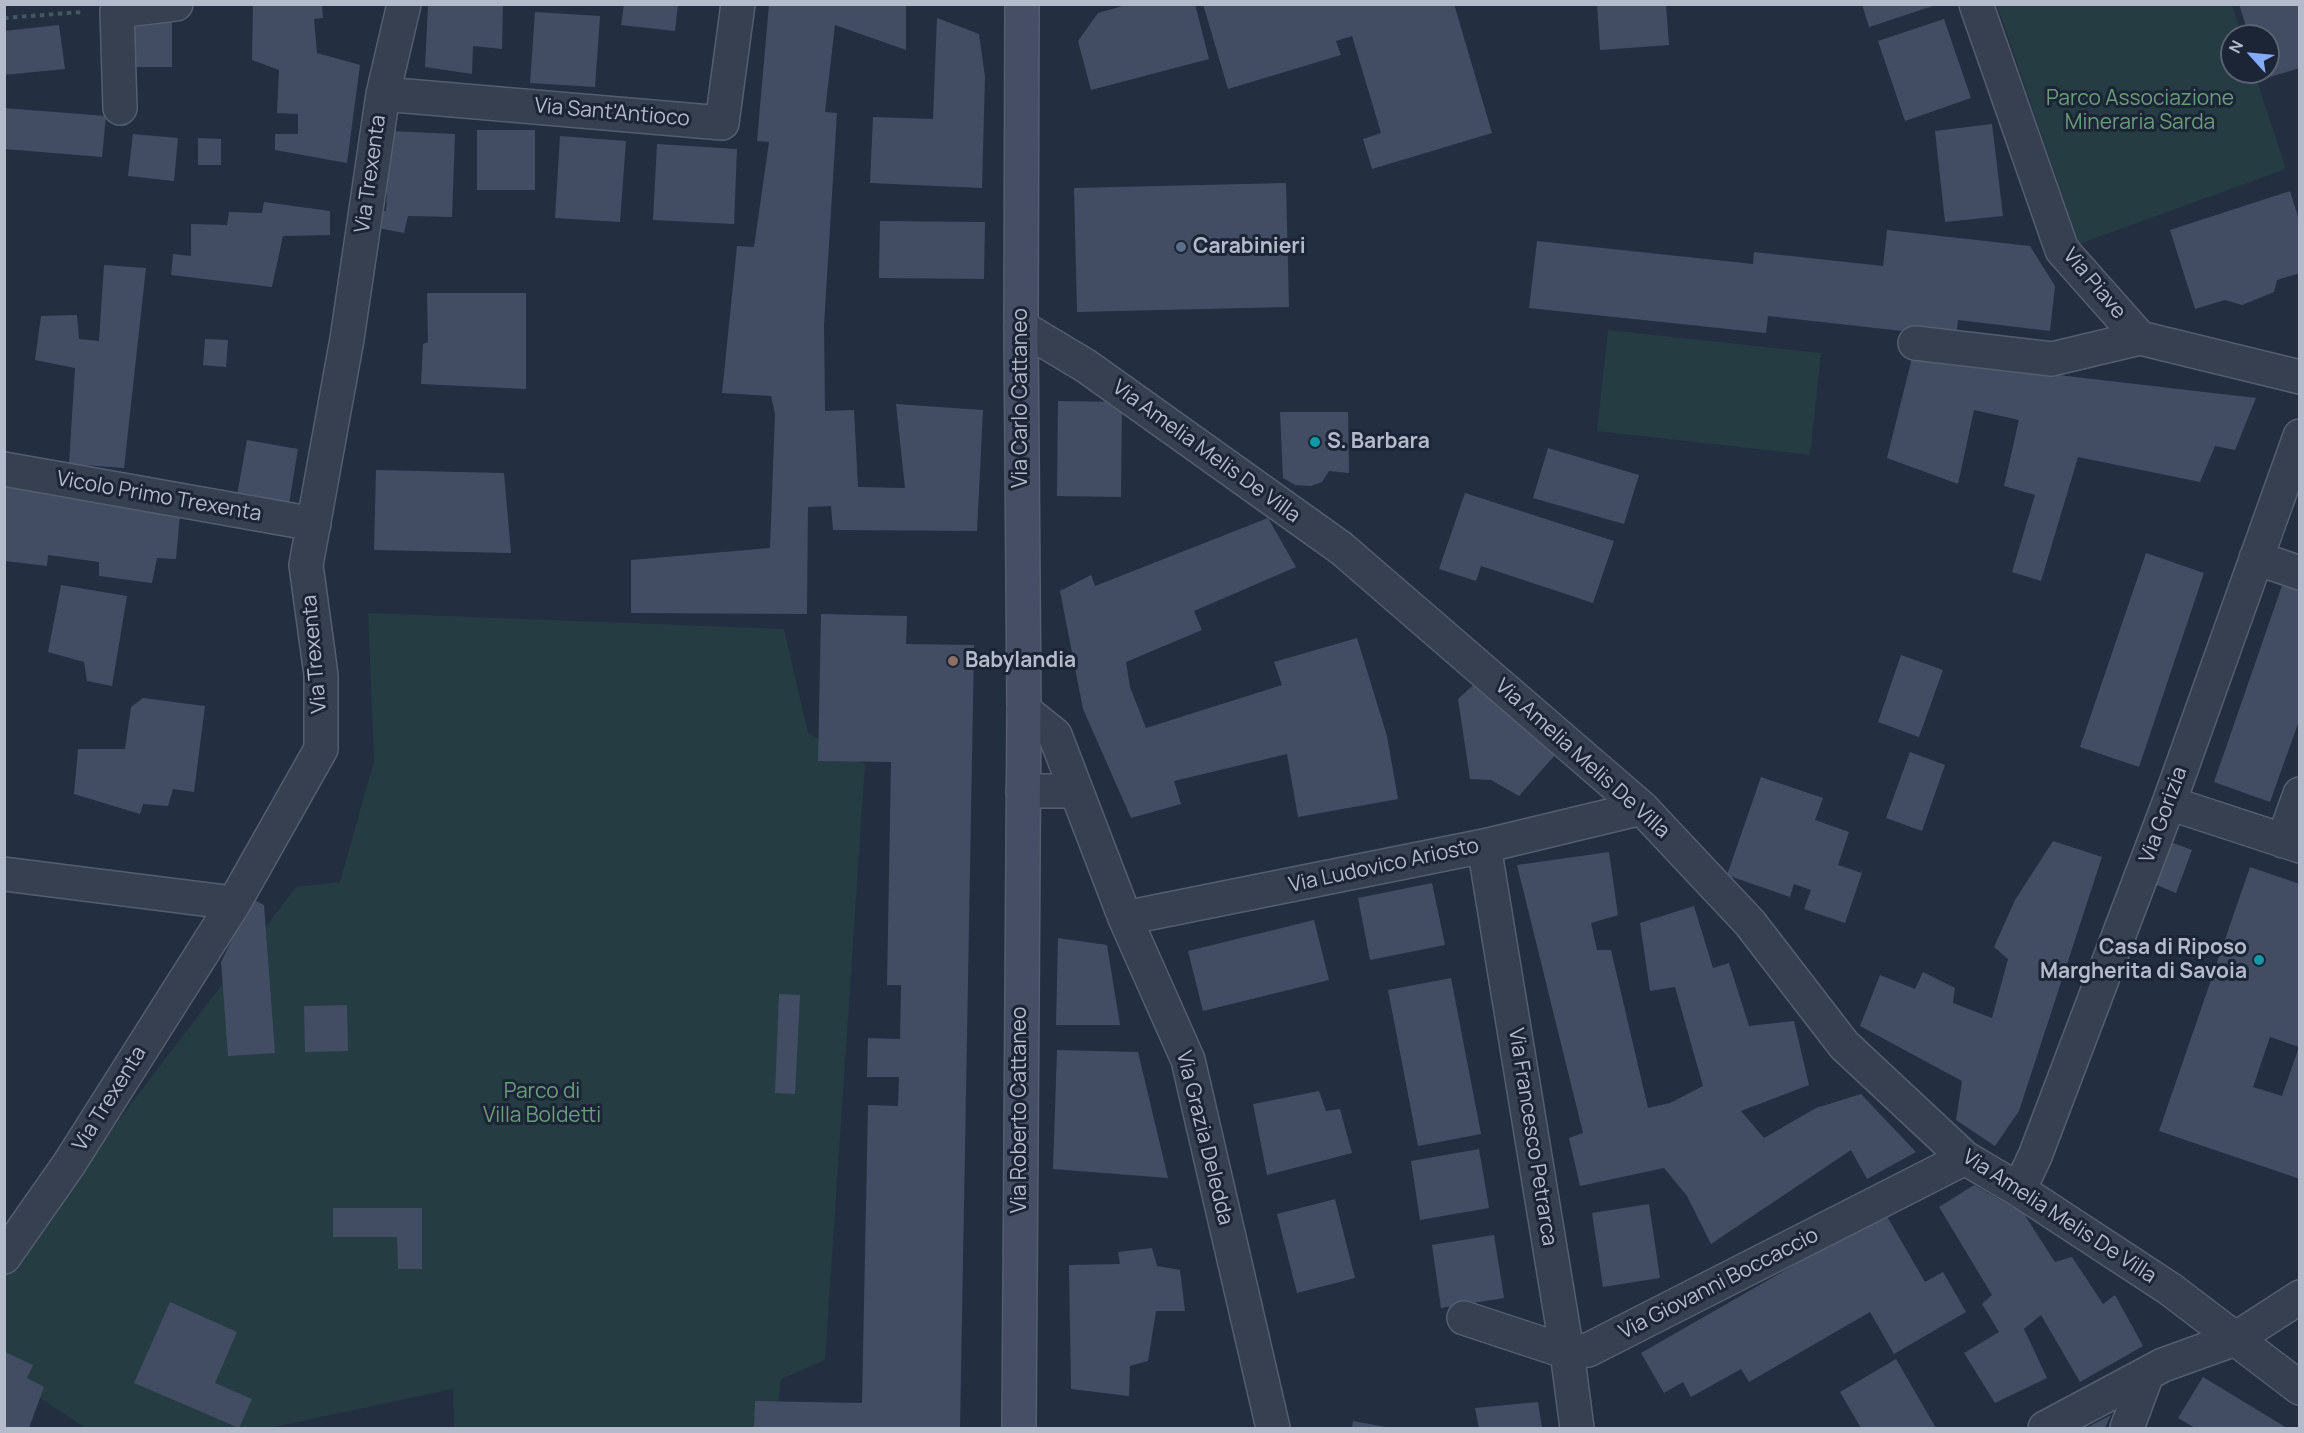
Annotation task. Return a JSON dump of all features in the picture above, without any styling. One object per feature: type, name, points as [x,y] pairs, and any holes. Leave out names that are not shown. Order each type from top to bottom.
[{"type":"main road","name":"Via Carlo Cattaneo","points":[[1022,4],[1023,791]]},
{"type":"main road","name":"Via Roberto Cattaneo","points":[[1019,1428],[1023,791]]},
{"type":"street","points":[[120,108],[117,11],[176,4]]},
{"type":"street","name":"Via Trexenta","points":[[4,1257],[69,1164],[234,903],[321,748],[321,675],[306,565],[347,339],[383,93],[404,4]]},
{"type":"street","name":"Via Sant'Antioco","points":[[383,93],[722,123],[738,4]]},
{"type":"street","name":"Via Piave","points":[[1976,4],[2062,250],[2140,338],[2300,377]]},
{"type":"street","name":"Via Amelia Melis De Villa","points":[[1021,327],[1086,366],[1341,548],[1642,808],[1750,923],[1844,1045],[1965,1158],[2019,1190],[2170,1289],[2300,1388]]},
{"type":"street","points":[[1915,343],[2052,359],[2140,338]]},
{"type":"street","name":"Via Gorizia","points":[[2019,1190],[2035,1156],[2169,803],[2300,436]]},
{"type":"street","name":"Vicolo Primo Trexenta","points":[[4,469],[314,524]]},
{"type":"street","points":[[2256,558],[2300,573]]},
{"type":"street","name":"Via Grazia Deledda","points":[[1024,710],[1055,735],[1125,918],[1188,1060],[1273,1428]]},
{"type":"street","points":[[1023,791],[1076,791]]},
{"type":"street","points":[[2169,803],[2291,843],[2300,794]]},
{"type":"street","name":"Via Ludovico Ariosto","points":[[1125,918],[1484,846],[1642,808]]},
{"type":"street","name":"Via Francesco Petrarca","points":[[1484,846],[1567,1352],[1576,1428]]},
{"type":"street","points":[[4,874],[234,903]]},
{"type":"street","name":"Via Giovanni Boccaccio","points":[[1567,1352],[1588,1350],[1965,1158]]},
{"type":"street","points":[[2045,1428],[2146,1377],[2163,1365],[2235,1339],[2300,1297]]},
{"type":"street","points":[[1464,1318],[1567,1352]]},
{"type":"street","points":[[2235,1339],[2300,1362]]},
{"type":"street","points":[[2127,1428],[2146,1377]]},
{"type":"path","points":[[4,18],[117,11]]},
{"type":"green space","name":"Parco Associazione Mineraria Sarda","points":[[1997,5],[2232,5],[2238,24],[2220,24],[2220,84],[2258,84],[2286,169],[2079,244]]},
{"type":"green space","points":[[1608,330],[1821,353],[1810,455],[1597,431]]},
{"type":"green space","name":"Parco di Villa Boldetti","points":[[368,613],[784,629],[808,733],[865,764],[825,1360],[781,1379],[775,1428],[454,1428],[453,1389],[269,1428],[86,1428],[5,1375],[4,1271],[296,887],[340,882],[374,761]]},
{"type":"building","points":[[253,4],[322,4],[323,18],[314,19],[317,53],[360,65],[347,163],[275,150],[275,134],[298,134],[298,114],[277,113],[279,70],[252,60]]},
{"type":"building","points":[[624,4],[678,4],[675,31],[621,25]]},
{"type":"building","points":[[769,4],[906,4],[906,50],[835,25],[825,112],[837,113],[824,325],[825,411],[854,410],[858,487],[905,488],[896,404],[983,410],[977,531],[833,530],[831,506],[808,507],[807,614],[631,613],[631,560],[770,548],[775,414],[771,396],[722,393],[737,246],[754,247],[769,142],[757,141]]},
{"type":"building","points":[[1130,4],[1195,4],[1209,59],[1091,90],[1078,41],[1098,13]]},
{"type":"building","points":[[1203,4],[1454,4],[1492,133],[1372,169],[1363,139],[1381,133],[1352,36],[1336,41],[1341,55],[1228,89]]},
{"type":"building","points":[[1597,4],[1666,4],[1669,45],[1600,50]]},
{"type":"building","points":[[1862,4],[1936,4],[1936,5],[1869,27]]},
{"type":"building","points":[[2239,4],[2300,4],[2300,68],[2280,74],[2280,24],[2245,24]]},
{"type":"building","points":[[428,5],[503,5],[502,49],[473,46],[472,74],[425,67]]},
{"type":"building","points":[[132,12],[172,12],[172,67],[131,67]]},
{"type":"building","points":[[535,12],[600,16],[595,87],[530,83]]},
{"type":"building","points":[[937,18],[979,34],[985,77],[982,188],[870,183],[873,117],[933,119]]},
{"type":"building","points":[[1944,19],[1971,98],[1905,121],[1878,41]]},
{"type":"building","points":[[59,25],[65,69],[4,75],[4,31]]},
{"type":"building","points":[[4,108],[106,116],[102,157],[4,149]]},
{"type":"building","points":[[1992,124],[2003,216],[1945,222],[1935,131]]},
{"type":"building","points":[[477,130],[535,130],[535,190],[477,190]]},
{"type":"building","points":[[390,131],[455,134],[452,217],[408,216],[404,233],[378,228],[376,212],[386,211]]},
{"type":"building","points":[[133,134],[178,138],[174,181],[128,176]]},
{"type":"building","points":[[560,136],[626,141],[620,222],[555,218]]},
{"type":"building","points":[[198,138],[221,139],[221,165],[198,165]]},
{"type":"building","points":[[657,144],[737,149],[734,224],[653,220]]},
{"type":"building","name":"Carabinieri","points":[[1286,183],[1289,307],[1077,312],[1074,188]]},
{"type":"building","points":[[2290,191],[2300,223],[2300,273],[2277,280],[2274,292],[2242,305],[2225,300],[2195,309],[2170,230]]},
{"type":"building","points":[[264,202],[330,211],[330,235],[283,236],[272,287],[171,275],[173,254],[191,256],[191,224],[227,225],[229,212],[262,213]]},
{"type":"building","points":[[880,221],[985,222],[984,279],[879,278]]},
{"type":"building","points":[[1887,230],[2030,246],[2055,286],[2050,331],[1958,320],[1956,337],[1768,316],[1766,333],[1529,308],[1537,241],[1753,264],[1754,252],[1883,266]]},
{"type":"building","points":[[104,265],[146,268],[124,468],[69,464],[75,368],[35,360],[41,316],[77,315],[79,339],[99,341]]},
{"type":"building","points":[[427,293],[526,293],[526,389],[421,384],[423,344],[428,342]]},
{"type":"building","points":[[205,339],[228,340],[226,367],[203,365]]},
{"type":"building","points":[[1912,358],[2256,398],[2235,450],[2215,446],[2200,482],[2078,457],[2041,581],[2012,572],[2035,495],[2004,486],[2019,420],[1974,410],[1958,484],[1887,458]]},
{"type":"building","points":[[1058,401],[1122,402],[1121,497],[1057,496]]},
{"type":"building","name":"S. Barbara","points":[[1280,412],[1348,412],[1349,473],[1329,471],[1322,482],[1311,486],[1295,485],[1283,478]]},
{"type":"building","points":[[247,440],[298,449],[289,504],[237,495]]},
{"type":"building","points":[[1548,448],[1639,475],[1624,524],[1533,498]]},
{"type":"building","points":[[376,470],[504,473],[511,553],[374,550]]},
{"type":"building","points":[[4,478],[181,503],[176,559],[157,558],[152,583],[99,576],[99,562],[48,555],[47,566],[5,561]]},
{"type":"building","points":[[1465,493],[1614,541],[1593,603],[1481,566],[1476,581],[1439,569]]},
{"type":"building","points":[[1268,518],[1296,567],[1194,611],[1202,630],[1126,662],[1130,687],[1146,728],[1282,685],[1274,662],[1357,638],[1387,736],[1398,799],[1298,817],[1287,754],[1174,781],[1181,804],[1131,818],[1083,709],[1060,591],[1091,575],[1095,586]]},
{"type":"building","points":[[2146,553],[2204,573],[2139,767],[2080,747]]},
{"type":"building","points":[[2286,574],[2300,579],[2300,718],[2270,802],[2214,782]]},
{"type":"building","points":[[61,585],[127,596],[112,686],[87,681],[84,662],[48,652]]},
{"type":"building","points":[[821,614],[907,616],[906,644],[974,645],[960,1428],[754,1428],[755,1401],[862,1403],[868,1105],[898,1106],[899,1077],[867,1077],[868,1038],[900,1039],[901,985],[887,985],[891,762],[818,761]]},
{"type":"building","points":[[1901,655],[1943,670],[1919,737],[1878,722]]},
{"type":"building","points":[[1480,679],[1555,755],[1519,796],[1491,780],[1470,779],[1458,699]]},
{"type":"building","points":[[143,698],[205,706],[194,792],[173,789],[168,806],[143,804],[140,814],[74,794],[78,749],[125,749],[131,707]]},
{"type":"building","points":[[1910,752],[1945,765],[1922,831],[1886,818]]},
{"type":"building","points":[[1761,777],[1823,798],[1815,820],[1849,832],[1838,865],[1862,873],[1845,923],[1804,909],[1811,890],[1794,884],[1790,897],[1727,875]]},
{"type":"building","points":[[2053,841],[2102,857],[2019,1111],[1995,1146],[1956,1120],[1962,1081],[1860,1026],[1880,975],[1915,989],[1923,972],[1955,988],[1953,1003],[1992,1018],[2008,959],[1994,947],[2015,900]]},
{"type":"building","points":[[2168,841],[2192,850],[2176,893],[2152,883]]},
{"type":"building","points":[[1609,852],[1618,915],[1591,923],[1597,950],[1611,950],[1648,1108],[1670,1103],[1703,1086],[1675,987],[1650,991],[1640,923],[1694,906],[1713,968],[1729,963],[1749,1026],[1794,1021],[1809,1085],[1741,1111],[1764,1138],[1816,1108],[1861,1094],[1916,1152],[1867,1179],[1851,1150],[1711,1244],[1687,1196],[1664,1168],[1580,1186],[1569,1138],[1583,1133],[1517,865]]},
{"type":"building","name":"Casa di Riposo Margherita di Savoia","points":[[2250,867],[2300,884],[2300,1179],[2159,1131]],"holes":[[[2270,1037],[2299,1047],[2282,1096],[2253,1087]]]},
{"type":"building","points":[[1432,883],[1445,945],[1370,960],[1358,898]]},
{"type":"building","points":[[252,899],[264,905],[275,1053],[228,1056],[221,962]]},
{"type":"building","points":[[1314,920],[1329,980],[1203,1011],[1188,951]]},
{"type":"building","points":[[1058,938],[1107,945],[1120,1025],[1056,1025]]},
{"type":"building","points":[[1451,978],[1481,1134],[1418,1146],[1388,990]]},
{"type":"building","points":[[779,994],[800,995],[795,1094],[775,1093]]},
{"type":"building","points":[[347,1005],[348,1051],[305,1052],[304,1006]]},
{"type":"building","points":[[1057,1050],[1138,1052],[1168,1178],[1053,1169]]},
{"type":"building","points":[[1319,1091],[1326,1111],[1340,1109],[1352,1153],[1267,1175],[1253,1104]]},
{"type":"building","points":[[1479,1149],[1489,1208],[1420,1220],[1411,1161]]},
{"type":"building","points":[[1974,1185],[2024,1214],[2055,1262],[2072,1257],[2103,1304],[2115,1295],[2143,1346],[2080,1382],[2041,1315],[2024,1329],[2047,1378],[1995,1403],[1964,1353],[1999,1332],[1982,1304],[1992,1295],[1939,1207]]},
{"type":"building","points":[[1335,1199],[1355,1278],[1297,1293],[1277,1214]]},
{"type":"building","points":[[1649,1204],[1660,1278],[1603,1287],[1592,1213]]},
{"type":"building","points":[[333,1208],[422,1208],[422,1269],[398,1269],[397,1237],[333,1237]]},
{"type":"building","points":[[1885,1213],[1925,1282],[1943,1272],[1966,1312],[1894,1354],[1870,1312],[1749,1382],[1741,1369],[1691,1397],[1683,1382],[1664,1393],[1641,1353]]},
{"type":"building","points":[[1494,1235],[1504,1298],[1441,1308],[1432,1245]]},
{"type":"building","points":[[1152,1248],[1157,1266],[1180,1270],[1185,1311],[1156,1311],[1148,1361],[1130,1366],[1129,1396],[1071,1389],[1069,1265],[1120,1264],[1118,1252]]},
{"type":"building","points":[[170,1302],[237,1332],[215,1383],[252,1399],[239,1428],[134,1383]]},
{"type":"building","points":[[5,1352],[33,1365],[27,1378],[44,1387],[29,1428],[5,1428]]},
{"type":"building","points":[[1896,1359],[1936,1428],[1861,1428],[1840,1392]]},
{"type":"building","points":[[2203,1377],[2287,1428],[2195,1428],[2178,1418]]},
{"type":"building","points":[[1538,1402],[1542,1428],[1479,1428],[1475,1408]]},
{"type":"building","points":[[2111,1415],[2105,1428],[2086,1428]]},
{"type":"building","points":[[1353,1421],[1386,1427],[1386,1428],[1352,1428]]},
{"type":"place","name":"Carabinieri","points":[[1181,247]]},
{"type":"place","name":"S. Barbara","points":[[1315,442]]},
{"type":"place","name":"Babylandia","points":[[953,661]]},
{"type":"place","name":"Casa di Riposo Margherita di Savoia","points":[[2259,960]]}]
